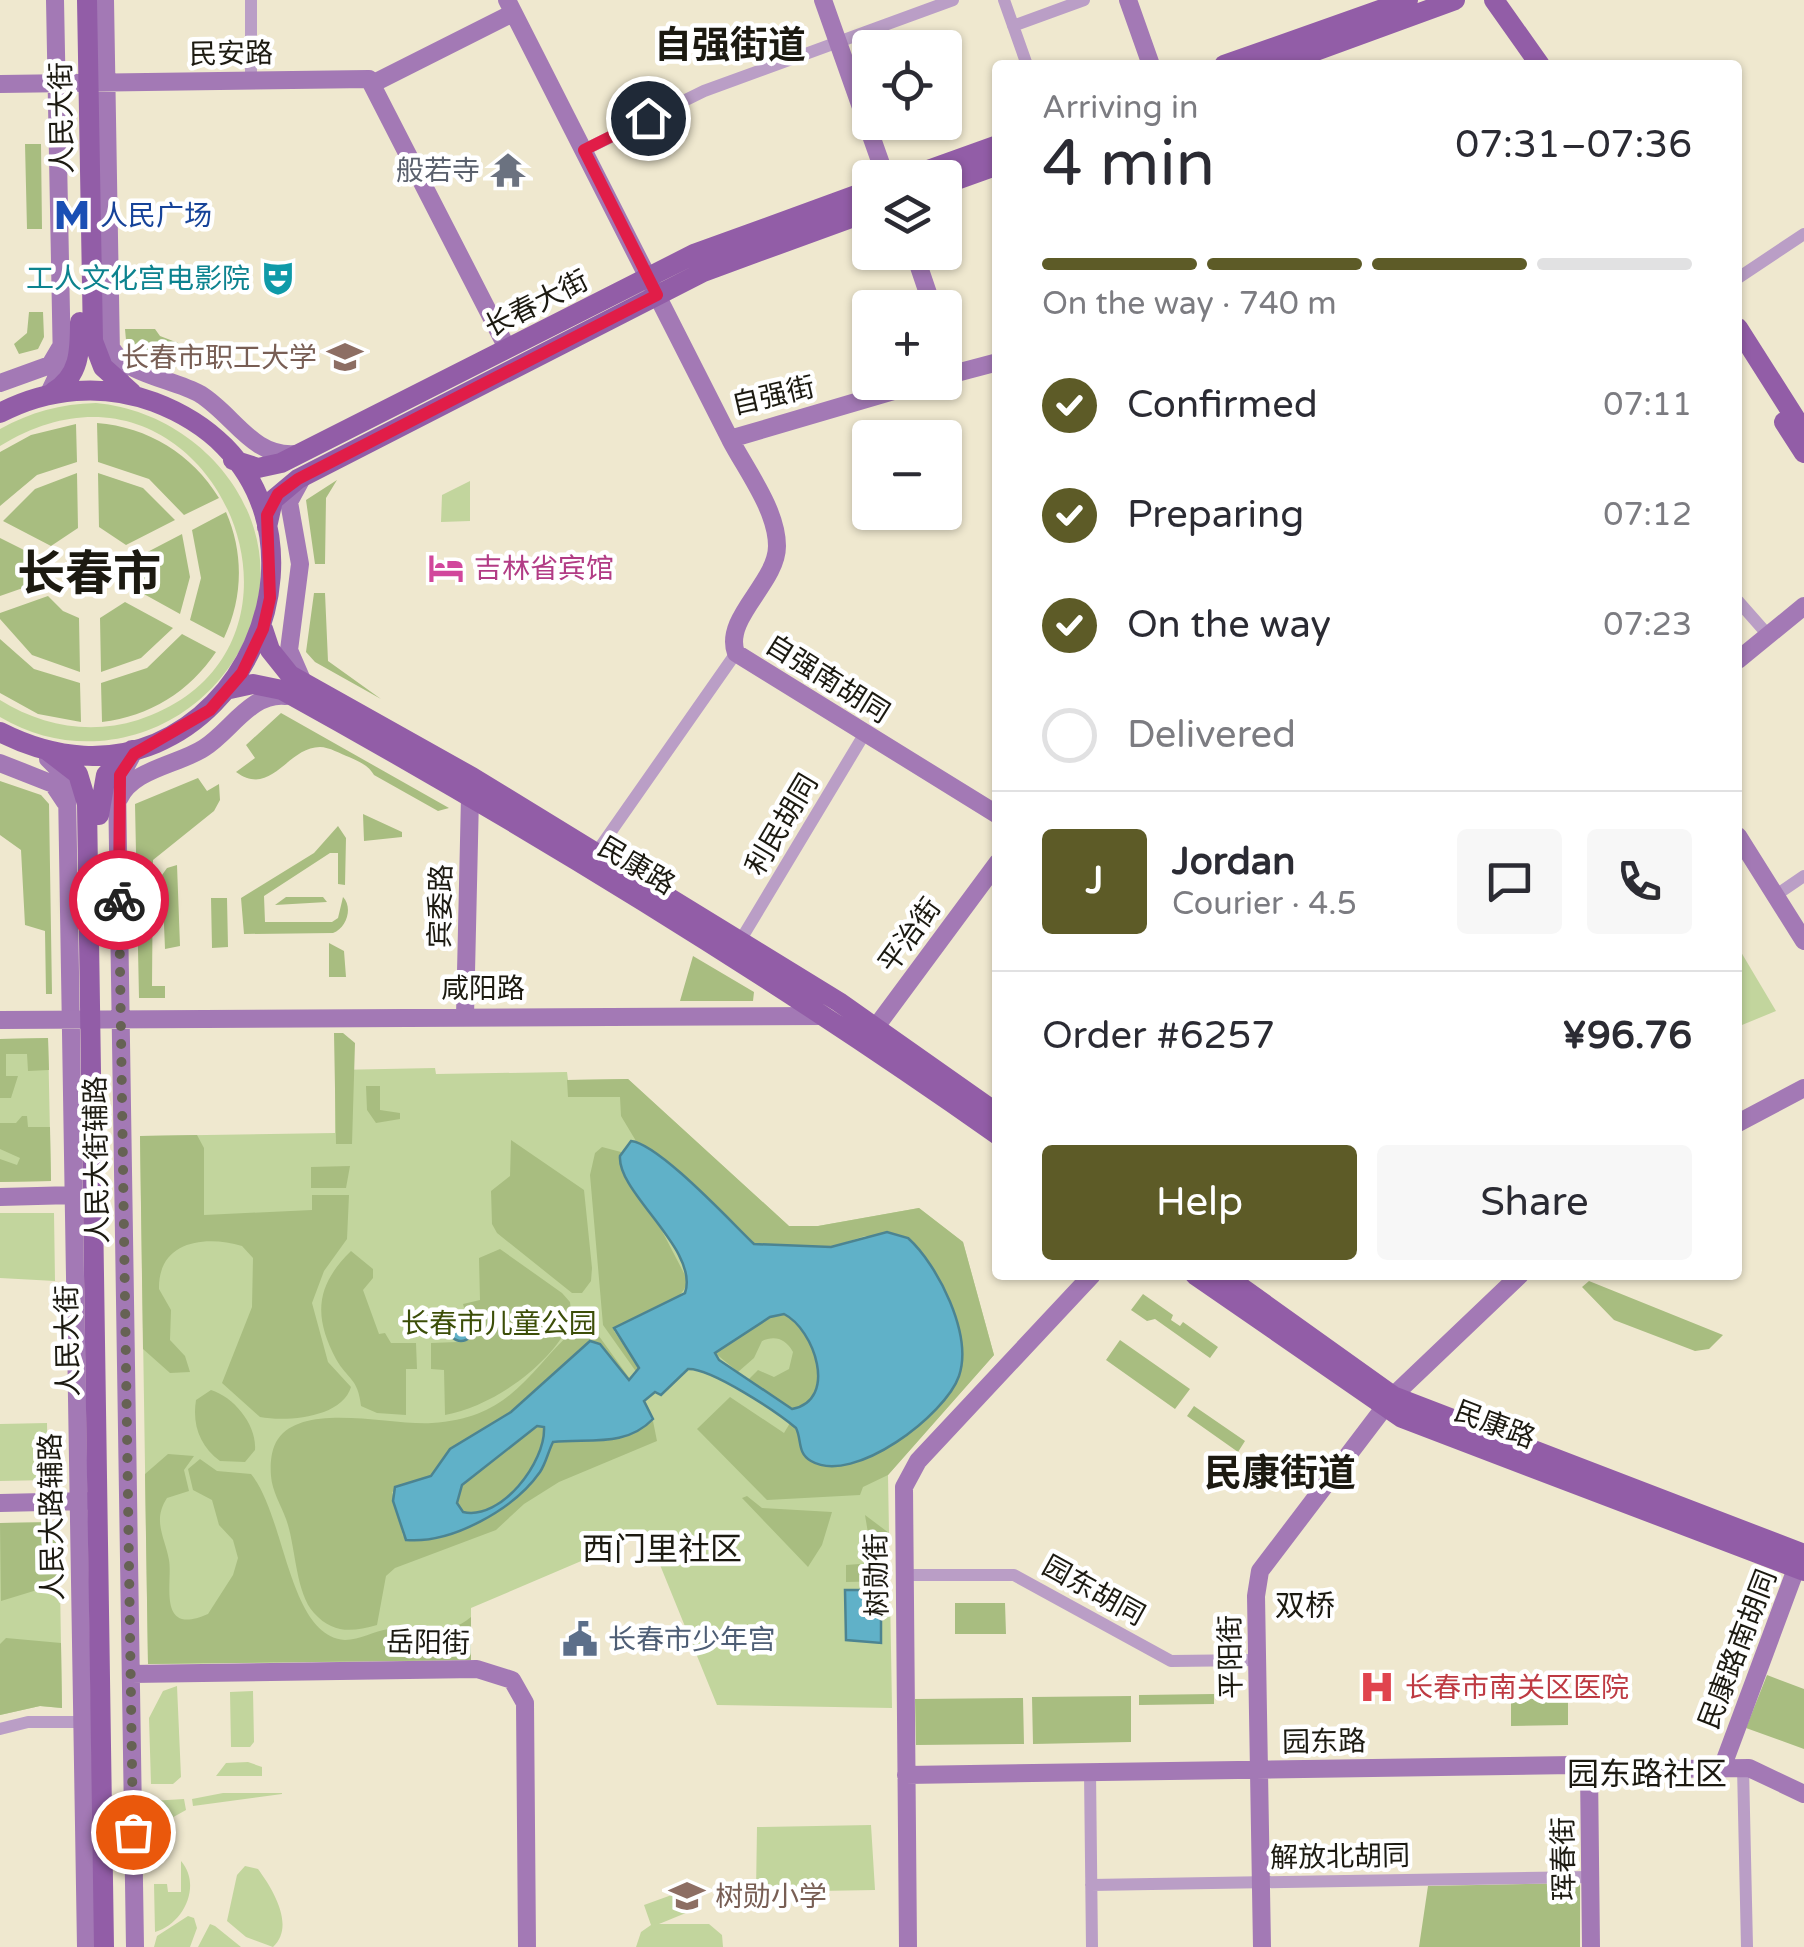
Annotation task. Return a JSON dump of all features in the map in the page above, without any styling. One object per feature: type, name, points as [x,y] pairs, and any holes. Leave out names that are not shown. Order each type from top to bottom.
[{"type":"main road","name":"人民大街","points":[[74,0],[82,83],[94,349],[111,376],[141,398]]},
{"type":"main road","name":"人民大街","points":[[44,396],[72,376],[80,351],[82,83],[87,0]]},
{"type":"main road","points":[[1238,60],[1408,0]]},
{"type":"main road","points":[[1291,60],[1455,0]]},
{"type":"main road","points":[[1494,0],[1536,60]]},
{"type":"main road","points":[[1508,0],[1550,60]]},
{"type":"main road","points":[[956,160],[992,147]]},
{"type":"main road","points":[[962,178],[992,167]]},
{"type":"main road","name":"长春大街","points":[[233,460],[246,466],[304,464],[652,286],[724,242],[852,196]]},
{"type":"main road","name":"长春大街","points":[[267,529],[269,508],[304,464],[507,348],[652,286],[852,217]]},
{"type":"main road","points":[[1742,334],[1804,432]]},
{"type":"main road","points":[[1742,355],[1804,453]]},
{"type":"main road","points":[[0,414],[44,396],[96,390],[141,398],[188,418],[233,460],[252,489],[267,529],[272,582],[263,629],[230,689],[198,720],[140,747],[91,755],[48,750],[0,732]]},
{"type":"main road","name":"民康路","points":[[263,629],[280,664],[302,692],[830,1017],[870,1034],[992,1110]]},
{"type":"main road","name":"民康路","points":[[230,689],[268,685],[302,692],[596,853],[740,941],[870,1034],[992,1130]]},
{"type":"main road","name":"人民大街","points":[[104,1947],[88,1502],[99,795],[110,768],[140,747]]},
{"type":"main road","name":"人民大街","points":[[48,750],[72,767],[86,796],[96,1019],[117,1947]]},
{"type":"main road","name":"民康路","points":[[1203,1280],[1389,1402],[1802,1559]]},
{"type":"main road","name":"民康路","points":[[1230,1280],[1389,1402]]},
{"type":"street","points":[[56,0],[82,83],[116,371],[141,398]]},
{"type":"street","points":[[44,396],[60,374],[82,83],[105,0]]},
{"type":"street","points":[[251,0],[252,80]]},
{"type":"street","points":[[822,0],[880,160]]},
{"type":"street","points":[[584,150],[704,91],[954,0]]},
{"type":"street","points":[[1004,0],[1025,60]]},
{"type":"street","points":[[1013,26],[1084,0]]},
{"type":"street","points":[[1128,0],[1149,60]]},
{"type":"street","points":[[507,348],[374,83],[510,6]]},
{"type":"street","name":"自强街","points":[[510,6],[730,439],[863,400]]},
{"type":"street","name":"民安路","points":[[0,84],[363,78],[374,83]]},
{"type":"street","points":[[1742,275],[1804,234]]},
{"type":"street","points":[[0,383],[50,365],[58,356],[61,337]]},
{"type":"street","points":[[110,337],[116,355],[126,364],[202,396],[263,451],[304,464],[290,502],[300,583],[289,650],[302,692],[260,698],[198,752],[132,781],[122,793],[118,810]]},
{"type":"street","points":[[962,372],[992,364]]},
{"type":"street","points":[[730,439],[772,522],[777,548],[772,567],[734,635],[736,653]]},
{"type":"street","points":[[1742,605],[1768,634]]},
{"type":"street","points":[[1742,657],[1804,606]]},
{"type":"street","name":"自强南胡同","points":[[596,853],[736,653],[992,811]]},
{"type":"street","name":"利民胡同","points":[[740,941],[866,733]]},
{"type":"street","name":"人民大路辅路","points":[[27,744],[61,772],[96,1019],[74,1196],[88,1502],[82,1722],[86,1947]]},
{"type":"street","name":"人民大街辅路","points":[[135,1947],[131,1674],[96,1019],[118,783],[123,767],[140,747]]},
{"type":"street","points":[[0,763],[54,784],[68,811]]},
{"type":"street","name":"宾委路","points":[[466,1016],[470,797]]},
{"type":"street","points":[[1742,842],[1804,941]]},
{"type":"street","name":"平治街","points":[[870,1034],[992,870]]},
{"type":"street","points":[[1776,895],[1804,876]]},
{"type":"street","name":"咸阳路","points":[[0,1020],[830,1017]]},
{"type":"street","points":[[1742,1121],[1804,1088]]},
{"type":"street","points":[[0,1196],[74,1196]]},
{"type":"street","name":"树勋街","points":[[908,1947],[903,1496],[911,1470],[1087,1280]]},
{"type":"street","name":"平阳街","points":[[1262,1947],[1256,1587],[1260,1570],[1389,1402],[1515,1280]]},
{"type":"street","points":[[0,1503],[88,1502]]},
{"type":"street","name":"民康路南胡同","points":[[1722,1768],[1802,1559]]},
{"type":"street","name":"园东胡同","points":[[904,1575],[1014,1576],[1172,1661],[1257,1660]]},
{"type":"street","name":"岳阳街","points":[[131,1674],[477,1669],[512,1680],[524,1703],[527,1947]]},
{"type":"street","points":[[0,1729],[28,1722],[82,1722]]},
{"type":"street","name":"园东路","points":[[906,1775],[1574,1764],[1589,1770],[1743,1768]]},
{"type":"street","points":[[1747,1947],[1743,1768],[1804,1794]]},
{"type":"street","name":"珲春街","points":[[1589,1770],[1591,1947]]},
{"type":"street","points":[[1090,1772],[1092,1947]]},
{"type":"street","name":"解放北胡同","points":[[1091,1885],[1590,1877]]},
{"type":"green space","points":[[25,144],[41,144],[42,229],[27,229]]},
{"type":"green space","points":[[29,312],[43,312],[44,337],[38,349],[19,354],[14,344],[27,333]]},
{"type":"green space","points":[[125,329],[155,329],[160,336],[186,346],[180,356],[197,367],[194,371],[138,351],[126,340]]},
{"type":"green space","points":[[96,403],[137,412],[174,429],[206,453],[232,484],[251,519],[260,558],[258,598],[245,640],[225,672],[201,699],[172,719],[139,733],[105,740],[70,740],[34,733],[0,717],[0,700],[49,722],[67,725],[102,727],[138,720],[202,683],[236,630],[243,569],[227,509],[191,458],[139,425],[74,418],[0,446],[0,429],[23,418],[58,407]]},
{"type":"green space","points":[[97,423],[134,430],[167,446],[196,468],[219,498],[184,515],[149,479],[98,462]]},
{"type":"green space","points":[[76,424],[77,462],[37,475],[0,506],[0,452],[31,435]]},
{"type":"green space","points":[[77,473],[78,528],[51,546],[3,521],[35,489]]},
{"type":"green space","points":[[98,473],[143,488],[175,520],[126,545],[99,527]]},
{"type":"green space","points":[[337,480],[326,498],[325,564],[315,564],[306,500]]},
{"type":"green space","points":[[470,481],[470,521],[441,522],[442,495]]},
{"type":"green space","points":[[226,512],[236,543],[239,575],[235,607],[224,638],[190,620],[201,578],[192,530]]},
{"type":"green space","points":[[182,534],[190,577],[180,614],[133,588],[134,559]]},
{"type":"green space","points":[[0,538],[44,560],[43,581],[0,596]]},
{"type":"green space","points":[[314,593],[325,593],[328,661],[381,699],[315,662],[306,652]]},
{"type":"green space","points":[[48,596],[63,611],[79,618],[80,672],[32,655],[0,619],[0,613]]},
{"type":"green space","points":[[125,602],[173,628],[141,658],[101,672],[100,618]]},
{"type":"green space","points":[[182,634],[216,652],[194,679],[152,708],[102,722],[101,683],[147,668]]},
{"type":"green space","points":[[0,639],[34,669],[80,683],[81,722],[38,714],[0,693]]},
{"type":"green space","points":[[281,713],[449,808],[438,811],[374,775],[360,762],[324,747],[308,749],[260,779],[236,772],[255,758],[246,745]]},
{"type":"green space","points":[[198,778],[207,791],[219,784],[220,800],[214,811],[153,860],[152,986],[165,986],[165,998],[139,998],[135,804]]},
{"type":"green space","points":[[0,781],[41,795],[49,804],[52,994],[46,994],[45,931],[25,925],[21,850],[0,835]]},
{"type":"green space","points":[[363,814],[402,832],[402,837],[364,841]]},
{"type":"green space","points":[[338,826],[346,838],[345,885],[338,884],[338,853],[330,853],[264,896],[265,922],[332,922],[338,918],[343,897],[348,911],[342,927],[333,933],[244,934],[241,898],[314,853]]},
{"type":"green space","points":[[177,865],[180,946],[165,949],[162,875],[167,868]]},
{"type":"green space","points":[[286,897],[323,897],[327,902],[275,905]]},
{"type":"green space","points":[[211,898],[227,898],[228,947],[212,948]]},
{"type":"green space","points":[[329,943],[344,951],[346,977],[329,977]]},
{"type":"green space","points":[[1742,954],[1776,1011],[1742,1025]]},
{"type":"green space","points":[[693,956],[754,992],[753,1001],[680,1001]]},
{"type":"green space","points":[[334,1033],[343,1033],[355,1043],[352,1144],[336,1144]]},
{"type":"green space","points":[[48,1038],[51,1181],[0,1182],[0,1039]]},
{"type":"green space","points":[[48,1038],[49,1070],[28,1071],[27,1054],[6,1054],[6,1076],[18,1076],[11,1098],[0,1098],[0,1039]]},
{"type":"green space","name":"长春市儿童公园","points":[[435,1068],[436,1074],[567,1072],[568,1080],[628,1079],[789,1226],[818,1226],[919,1208],[963,1242],[994,1355],[888,1475],[892,1708],[717,1705],[647,1533],[471,1608],[471,1660],[148,1664],[140,1136],[335,1133],[335,1070]]},
{"type":"green space","points":[[628,1079],[789,1226],[818,1226],[919,1208],[963,1242],[994,1355],[888,1475],[863,1487],[860,1495],[767,1500],[697,1429],[730,1397],[784,1433],[790,1423],[799,1433],[801,1452],[821,1463],[842,1465],[888,1447],[929,1413],[958,1379],[933,1277],[915,1245],[865,1236],[831,1247],[754,1244],[691,1181],[636,1141],[621,1116],[620,1097],[568,1097],[567,1080]]},
{"type":"green space","points":[[366,1086],[380,1086],[380,1110],[400,1113],[400,1119],[376,1123],[367,1110]]},
{"type":"green space","points":[[27,1116],[28,1127],[50,1127],[51,1181],[0,1182],[0,1159],[17,1165],[20,1158],[0,1149],[0,1123],[16,1123]]},
{"type":"green space","points":[[197,1135],[204,1148],[204,1215],[312,1210],[312,1195],[349,1195],[347,1239],[324,1271],[312,1303],[328,1362],[351,1387],[346,1397],[325,1411],[298,1418],[260,1417],[222,1383],[252,1307],[253,1258],[242,1246],[199,1242],[175,1251],[166,1260],[159,1289],[171,1310],[170,1340],[185,1356],[190,1372],[170,1373],[143,1349],[140,1136]]},
{"type":"green space","points":[[511,1140],[584,1190],[592,1268],[591,1281],[582,1293],[572,1293],[497,1233],[492,1224],[491,1191],[510,1176]]},
{"type":"green space","points":[[602,1147],[621,1152],[687,1279],[679,1296],[614,1331],[639,1368],[637,1373],[603,1325],[590,1175],[595,1153]]},
{"type":"green space","points":[[350,1166],[346,1188],[311,1188],[311,1167]]},
{"type":"green space","points":[[0,1213],[54,1213],[55,1281],[0,1278]]},
{"type":"green space","points":[[500,1249],[562,1293],[570,1302],[572,1319],[550,1352],[519,1381],[482,1403],[445,1415],[444,1370],[431,1369],[431,1343],[458,1342],[472,1335],[463,1304],[480,1300],[479,1258]]},
{"type":"green space","points":[[351,1251],[373,1269],[373,1278],[363,1290],[379,1334],[385,1333],[391,1343],[416,1343],[417,1369],[406,1369],[406,1415],[377,1413],[361,1406],[355,1384],[340,1366],[324,1329],[321,1315],[325,1289]]},
{"type":"green space","points":[[1589,1281],[1723,1335],[1709,1349],[1695,1351],[1614,1320],[1582,1287]]},
{"type":"green space","points":[[1143,1294],[1173,1315],[1171,1320],[1180,1326],[1183,1322],[1218,1347],[1210,1358],[1155,1319],[1147,1321],[1131,1310]]},
{"type":"green space","points":[[784,1314],[805,1334],[817,1364],[815,1392],[806,1403],[792,1409],[748,1380],[758,1370],[774,1377],[789,1369],[793,1352],[784,1341],[762,1341],[754,1358],[738,1372],[715,1353],[770,1317]]},
{"type":"green space","points":[[579,1325],[596,1332],[630,1379],[625,1380],[600,1344],[585,1345],[511,1412],[450,1449],[431,1476],[392,1492],[403,1536],[411,1541],[439,1536],[495,1513],[523,1489],[553,1442],[606,1441],[653,1421],[657,1441],[559,1482],[524,1504],[496,1530],[395,1568],[386,1576],[377,1625],[343,1630],[321,1620],[303,1593],[286,1519],[272,1482],[272,1457],[278,1439],[290,1428],[328,1418],[432,1423],[482,1412],[516,1389]]},
{"type":"green space","points":[[1120,1340],[1190,1389],[1175,1409],[1106,1360]]},
{"type":"green space","points":[[211,1390],[228,1399],[248,1422],[255,1450],[245,1462],[220,1461],[199,1434],[196,1400]]},
{"type":"green space","points":[[1194,1406],[1245,1441],[1238,1452],[1187,1416]]},
{"type":"green space","points":[[47,1423],[48,1480],[0,1481],[0,1424]]},
{"type":"green space","points":[[537,1426],[544,1427],[543,1441],[518,1486],[492,1507],[463,1512],[457,1503],[462,1485]]},
{"type":"green space","points":[[168,1454],[194,1456],[184,1470],[189,1491],[167,1498],[160,1514],[169,1560],[170,1604],[181,1618],[208,1614],[233,1575],[238,1558],[233,1540],[219,1525],[212,1500],[193,1490],[188,1469],[200,1459],[217,1471],[251,1474],[263,1493],[299,1597],[326,1633],[345,1640],[356,1639],[389,1629],[442,1629],[471,1617],[471,1660],[148,1664],[145,1474]]},
{"type":"green space","points":[[747,1496],[762,1508],[832,1512],[822,1545],[808,1567],[742,1498]]},
{"type":"green space","points":[[865,1515],[889,1533],[890,1581],[846,1582],[846,1565],[873,1563]]},
{"type":"green space","points":[[59,1522],[62,1708],[40,1706],[0,1715],[0,1523]]},
{"type":"green space","points":[[59,1522],[60,1583],[1,1601],[0,1523]]},
{"type":"green space","points":[[955,1603],[1005,1603],[1006,1634],[955,1634]]},
{"type":"green space","points":[[6,1638],[61,1643],[62,1708],[40,1706],[0,1715],[0,1644]]},
{"type":"green space","points":[[1767,1675],[1804,1689],[1804,1749],[1746,1728]]},
{"type":"green space","points":[[177,1686],[181,1777],[173,1784],[151,1784],[149,1718],[163,1691]]},
{"type":"green space","points":[[253,1691],[254,1742],[250,1747],[231,1747],[230,1692]]},
{"type":"green space","points":[[1214,1694],[1214,1704],[1139,1705],[1139,1695]]},
{"type":"green space","points":[[1131,1696],[1131,1742],[1033,1744],[1032,1697]]},
{"type":"green space","points":[[1023,1698],[1024,1744],[916,1745],[915,1699]]},
{"type":"green space","points":[[1511,1699],[1568,1699],[1568,1725],[1511,1726]]},
{"type":"green space","points":[[248,1762],[262,1767],[262,1776],[216,1776],[226,1763]]},
{"type":"green space","points":[[223,1793],[282,1794],[193,1806],[192,1799]]},
{"type":"green space","points":[[184,1799],[186,1810],[150,1830],[151,1801]]},
{"type":"green space","points":[[871,1825],[875,1890],[756,1892],[757,1827]]},
{"type":"green space","points":[[181,1861],[190,1881],[187,1903],[174,1921],[155,1932],[154,1884],[167,1884],[168,1892],[181,1892]]},
{"type":"green space","points":[[245,1866],[258,1869],[279,1907],[282,1929],[273,1947],[246,1937],[227,1921],[237,1875]]},
{"type":"green space","points":[[1580,1883],[1580,1947],[1419,1947],[1428,1886]]},
{"type":"green space","points":[[691,1888],[698,1908],[659,1924],[709,1924],[722,1935],[723,1947],[636,1947],[641,1932],[651,1925],[644,1905]]},
{"type":"green space","points":[[188,1916],[194,1918],[197,1928],[190,1947],[154,1947],[157,1936]]},
{"type":"green space","points":[[210,1924],[215,1926],[241,1947],[198,1947]]},
{"type":"water","points":[[631,1141],[659,1155],[754,1244],[831,1247],[887,1232],[908,1238],[931,1265],[957,1321],[962,1359],[951,1392],[896,1442],[850,1464],[829,1466],[807,1458],[796,1428],[774,1412],[727,1383],[688,1369],[661,1395],[655,1392],[644,1401],[653,1419],[642,1428],[606,1440],[553,1442],[529,1486],[498,1511],[443,1536],[406,1540],[393,1501],[395,1487],[431,1476],[450,1449],[511,1412],[590,1341],[600,1344],[629,1380],[639,1368],[614,1328],[685,1293],[681,1259],[631,1187],[620,1156]],"holes":[[[784,1314],[805,1334],[817,1364],[815,1392],[806,1403],[792,1409],[719,1360],[715,1353],[770,1317]],[[537,1426],[544,1427],[543,1441],[518,1486],[492,1507],[463,1512],[457,1503],[462,1485]]]},
{"type":"water","points":[[461,1317],[473,1329],[461,1341],[449,1329]]},
{"type":"water","points":[[845,1590],[881,1590],[881,1643],[846,1640]]},
{"type":"way so far","points":[[119,900],[133,1832]]},
{"type":"place","name":"般若寺","points":[[508,170]]},
{"type":"place","name":"人民广场","points":[[72,215]]},
{"type":"place","name":"工人文化宫电影院","points":[[278,278]]},
{"type":"place","name":"长春市职工大学","points":[[345,357]]},
{"type":"place","name":"吉林省宾馆","points":[[446,568]]},
{"type":"place","name":"长春市少年宫","points":[[580,1639]]},
{"type":"place","name":"长春市南关区医院","points":[[1377,1687]]},
{"type":"place","name":"树勋小学","points":[[687,1896]]},
{"type":"district","name":"自强街道","points":[[730,45]]},
{"type":"district","name":"长春市","points":[[89,573]]},
{"type":"district","name":"民康街道","points":[[1280,1473]]},
{"type":"district","name":"西门里社区","points":[[662,1549]]},
{"type":"district","name":"双桥","points":[[1305,1606]]},
{"type":"district","name":"园东路社区","points":[[1647,1774]]},
{"type":"route","points":[[119,900],[118,783],[123,767],[134,754],[184,729],[210,710],[233,686],[250,659],[263,629],[270,598],[272,566],[266,521],[278,494],[298,479],[657,295],[584,150],[648,118]]}]
